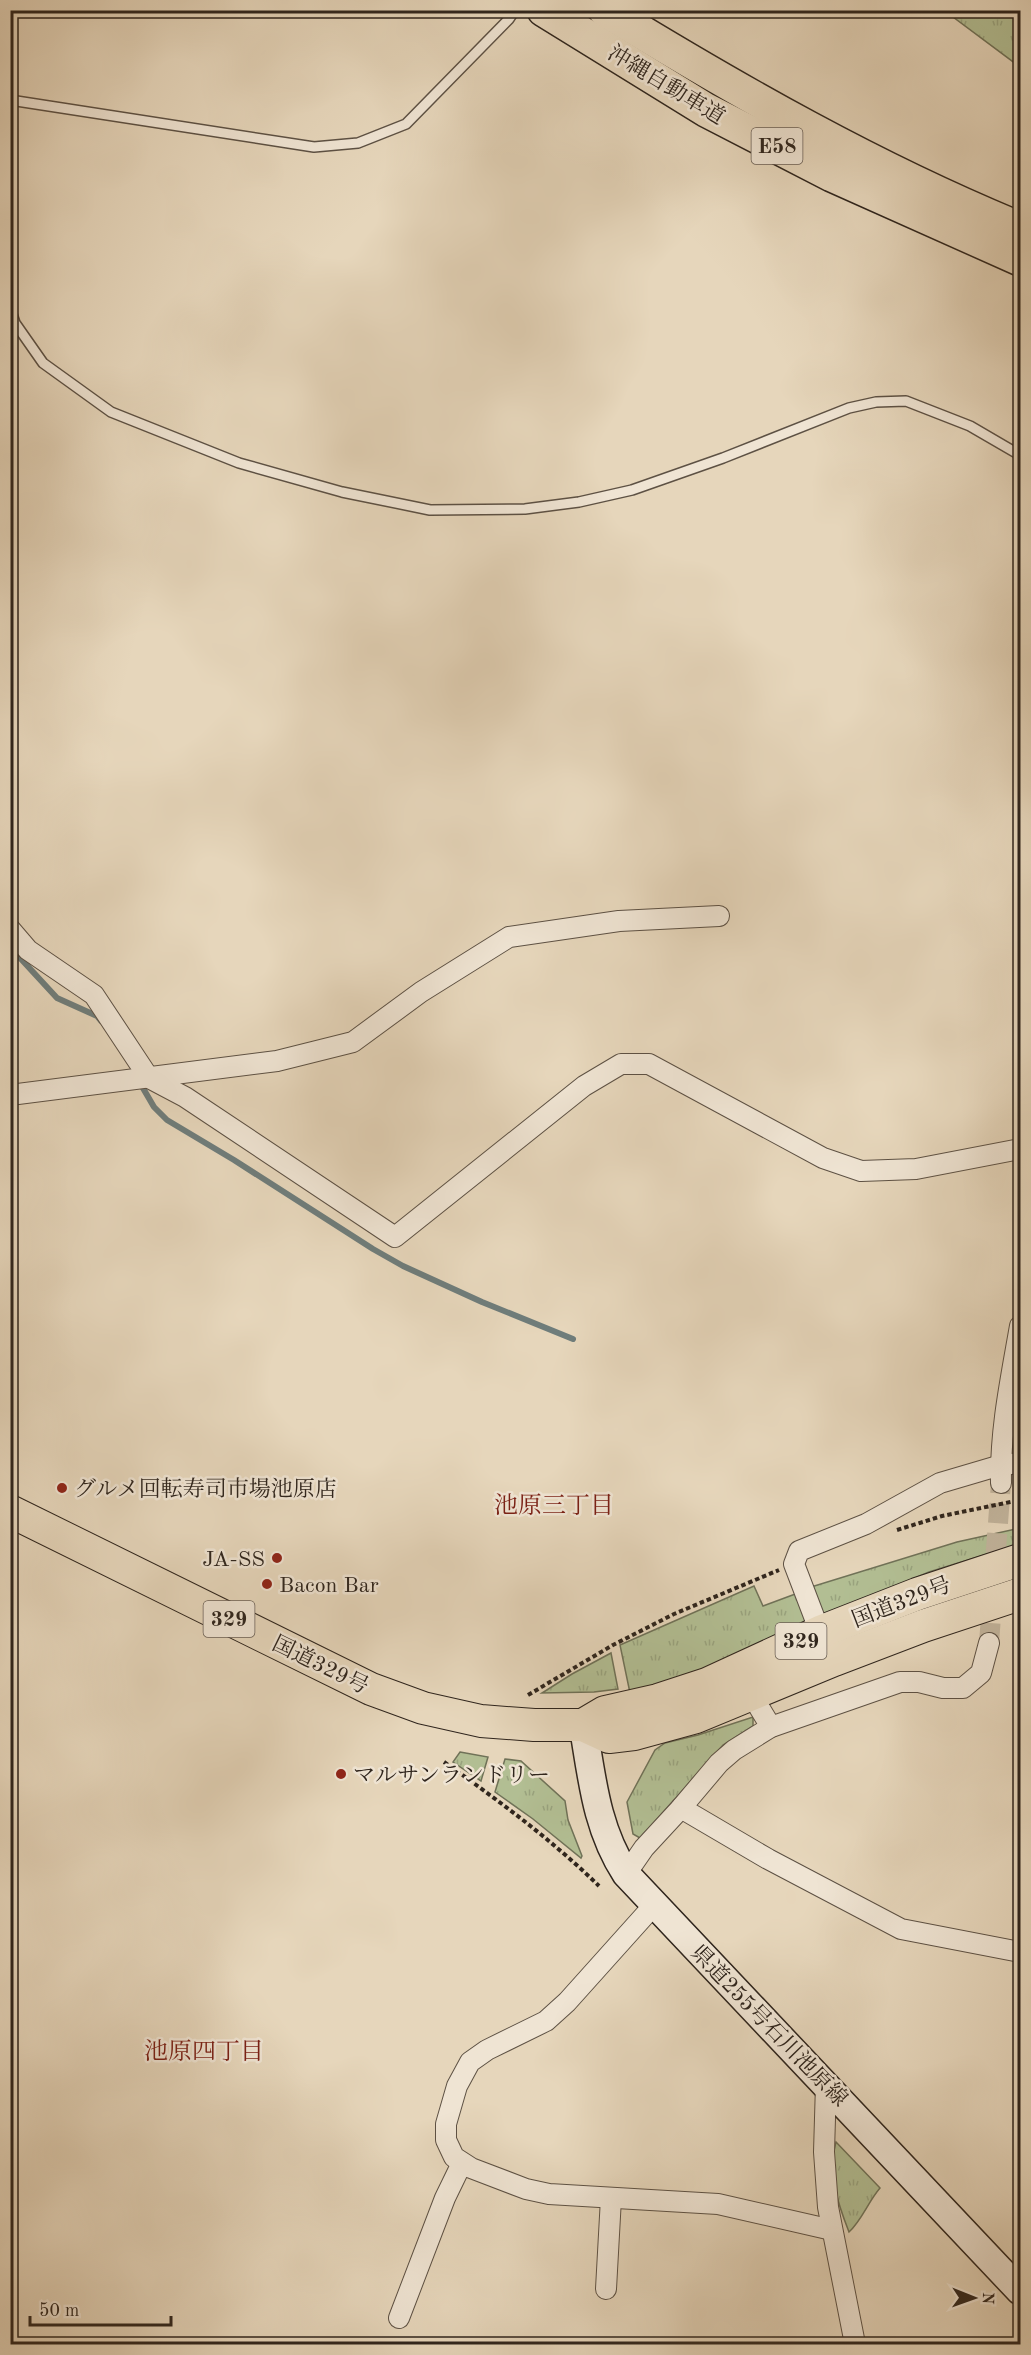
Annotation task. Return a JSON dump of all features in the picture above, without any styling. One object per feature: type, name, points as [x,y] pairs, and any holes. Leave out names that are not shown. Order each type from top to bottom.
[{"type":"highway","name":"沖縄自動車道","points":[[544,10],[717,116],[832,175],[979,243],[1020,259]]},
{"type":"highway","name":"沖縄自動車道","points":[[605,10],[749,96],[848,148],[1020,229]]},
{"type":"highway","name":"国道329号","points":[[10,1511],[371,1689],[392,1697],[423,1708],[481,1721],[534,1725],[583,1725],[609,1737],[634,1734],[696,1717],[923,1626],[1020,1594]]},
{"type":"highway","name":"国道329号","points":[[583,1725],[605,1712],[658,1700],[707,1684],[820,1632],[917,1593],[1020,1560]]},
{"type":"main road","name":"県道255号石川池原線","points":[[583,1725],[601,1821],[613,1854],[626,1874],[1020,2291]]},
{"type":"street","points":[[10,1095],[277,1061],[353,1042],[421,992],[509,937],[619,921],[719,916]]},
{"type":"street","points":[[10,929],[28,950],[94,995],[148,1078],[185,1097],[395,1237],[584,1086],[621,1064],[649,1064],[823,1158],[861,1171],[916,1169],[1020,1149]]},
{"type":"street","points":[[820,1632],[794,1564],[799,1551],[866,1524],[940,1482],[1008,1470],[1005,1415],[1020,1326]]},
{"type":"street","points":[[626,1874],[644,1848],[719,1763],[734,1750],[771,1727],[900,1682],[919,1682],[943,1688],[963,1688],[981,1673],[988,1643]]},
{"type":"street","points":[[752,1694],[771,1727]]},
{"type":"street","points":[[681,1808],[768,1859],[901,1929],[1020,1952]]},
{"type":"street","points":[[654,1905],[567,2002],[546,2021],[487,2050],[470,2062],[457,2086],[446,2124],[446,2140],[454,2157],[462,2163],[526,2189],[549,2194],[718,2205],[832,2230]]},
{"type":"street","points":[[826,2084],[824,2152],[832,2230],[855,2344]]},
{"type":"street","points":[[399,2318],[445,2198],[462,2163]]},
{"type":"street","points":[[606,2289],[611,2198]]},
{"type":"lane","points":[[10,100],[314,147],[358,143],[406,124],[509,19],[515,10]]},
{"type":"lane","points":[[10,308],[15,323],[43,363],[111,412],[239,463],[342,492],[430,510],[525,509],[579,502],[632,490],[723,458],[849,408],[876,402],[906,401],[926,408],[970,426],[1020,455]]},
{"type":"path","points":[[887,1533],[942,1516],[1020,1500]]},
{"type":"path","points":[[528,1695],[613,1645],[674,1614],[794,1564]]},
{"type":"path","points":[[444,1762],[486,1792],[599,1886]]},
{"type":"green space","points":[[945,11],[1020,11],[1020,67]]},
{"type":"green space","points":[[1020,1528],[1020,1544],[929,1572],[821,1618],[811,1587],[957,1542]]},
{"type":"green space","points":[[754,1586],[763,1606],[798,1593],[809,1621],[711,1666],[630,1693],[620,1645]]},
{"type":"green space","points":[[611,1653],[618,1689],[542,1693],[572,1674]]},
{"type":"green space","points":[[753,1717],[753,1726],[723,1745],[640,1838],[633,1834],[627,1802],[655,1750],[665,1743]]},
{"type":"green space","points":[[460,1752],[488,1757],[481,1781],[453,1762]]},
{"type":"green space","points":[[505,1759],[521,1761],[565,1801],[568,1820],[581,1858],[495,1792]]},
{"type":"green space","points":[[836,2142],[880,2188],[849,2232],[833,2176]]},
{"type":"waterway","points":[[10,947],[57,998],[97,1016],[101,1021]]},
{"type":"waterway","points":[[140,1083],[154,1107],[167,1120],[373,1249],[403,1266],[482,1302],[573,1339]]},
{"type":"tunnel","points":[[989,1643],[1001,1483]]},
{"type":"place","name":"グルメ回転寿司市場池原店","points":[[62,1488]]},
{"type":"place","name":"JA-SS","points":[[277,1558]]},
{"type":"place","name":"Bacon Bar","points":[[267,1584]]},
{"type":"place","name":"マルサンランドリー","points":[[341,1774]]},
{"type":"district","name":"池原三丁目","points":[[554,1505]]},
{"type":"district","name":"池原四丁目","points":[[204,2051]]}]
